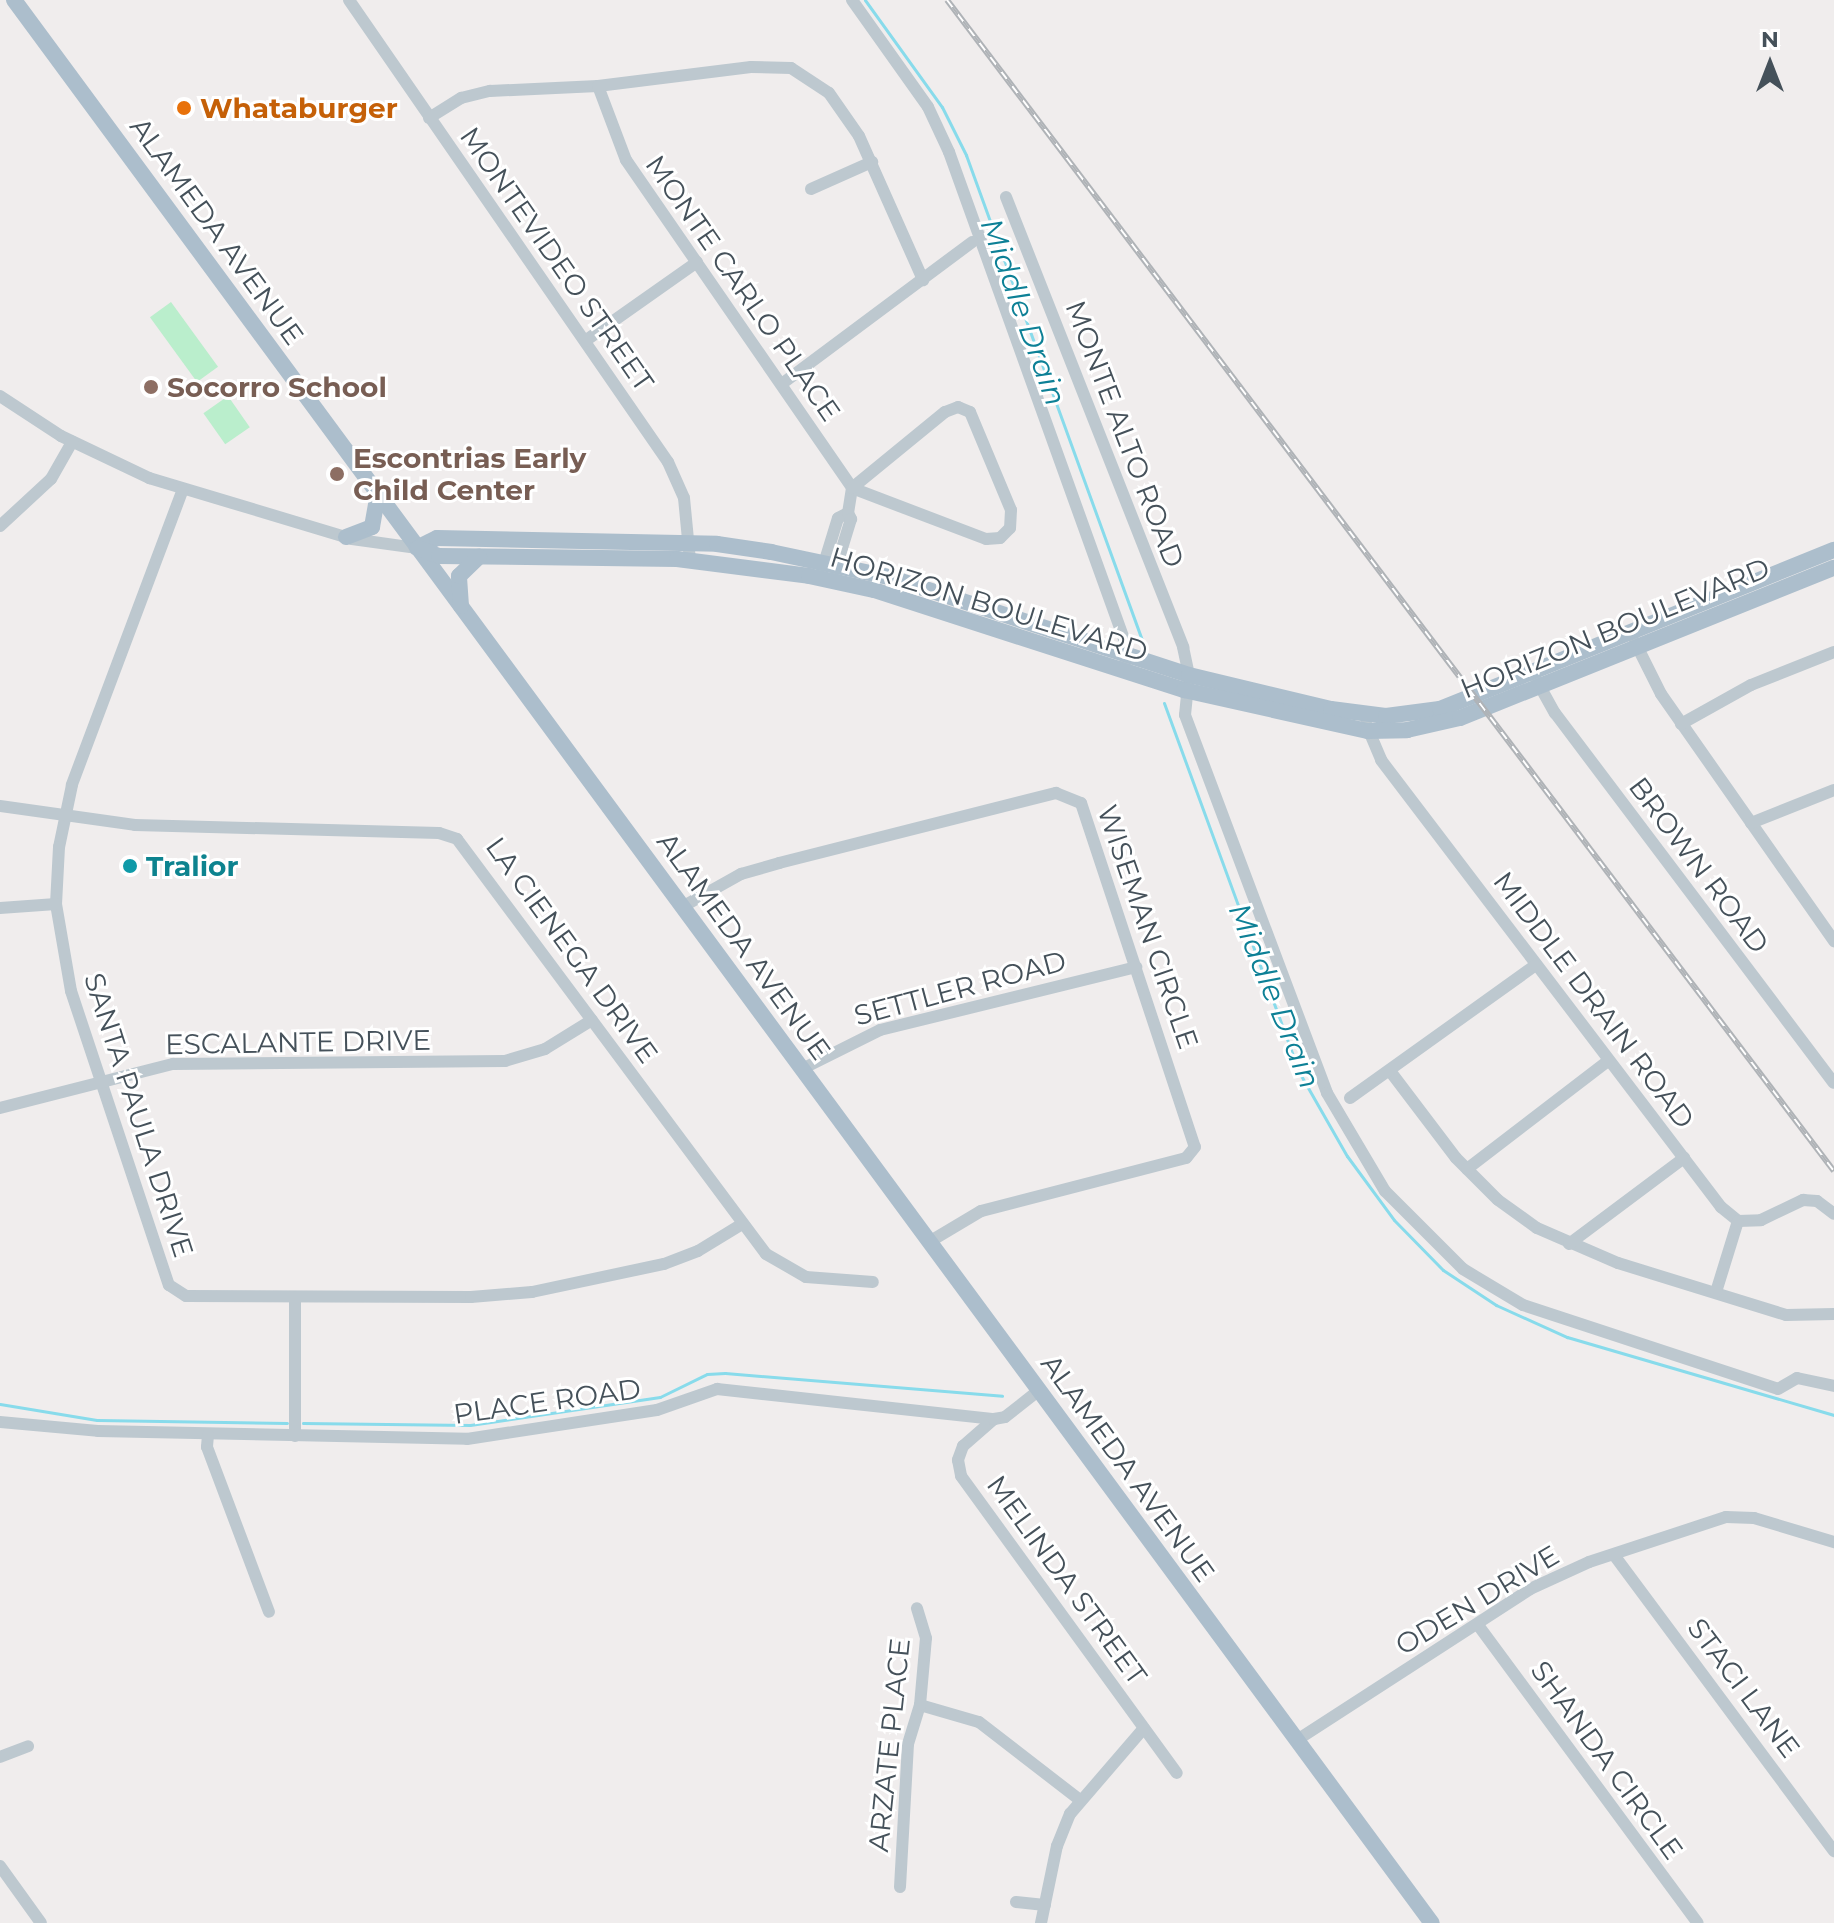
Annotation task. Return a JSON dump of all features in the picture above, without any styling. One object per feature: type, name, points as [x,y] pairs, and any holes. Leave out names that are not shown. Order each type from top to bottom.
[{"type":"main road","name":"ALAMEDA AVENUE","points":[[14,0],[1432,1923]]},
{"type":"main road","points":[[346,537],[372,527],[378,494]]},
{"type":"main road","name":"HORIZON BOULEVARD","points":[[417,548],[437,538],[690,552],[828,572],[889,577],[1126,665],[1368,731],[1437,725],[1834,550]]},
{"type":"main road","name":"HORIZON BOULEVARD","points":[[417,548],[439,556],[479,557],[690,552]]},
{"type":"main road","points":[[461,607],[459,576],[479,557]]},
{"type":"main road","name":"HORIZON BOULEVARD","points":[[1634,639],[1834,568]]},
{"type":"main road","name":"HORIZON BOULEVARD","points":[[1186,682],[1364,714],[1440,709],[1536,679]]},
{"type":"street","name":"MONTEVIDEO STREET","points":[[349,0],[668,462],[684,498],[690,552]]},
{"type":"street","points":[[852,0],[928,107],[949,152],[1126,665]]},
{"type":"street","points":[[429,118],[476,93],[598,86],[751,67],[791,68],[829,93],[872,162],[923,280]]},
{"type":"street","name":"MONTE CARLO PLACE","points":[[598,86],[621,152],[783,383],[852,488]]},
{"type":"street","points":[[811,189],[872,162]]},
{"type":"street","name":"MONTE ALTO ROAD","points":[[1006,197],[1183,647],[1193,740],[1327,1093],[1385,1191],[1463,1269],[1523,1305],[1778,1389],[1797,1378],[1834,1386]]},
{"type":"street","points":[[783,383],[972,242]]},
{"type":"street","points":[[585,341],[697,262]]},
{"type":"street","points":[[0,396],[72,442],[125,469],[346,537],[417,548]]},
{"type":"street","points":[[828,572],[851,519],[848,513],[852,488],[945,412],[958,407],[970,412],[1011,510],[1010,528],[1000,538],[986,539],[852,488]]},
{"type":"street","points":[[0,526],[51,479],[72,442]]},
{"type":"street","name":"SANTA PAULA DRIVE","points":[[183,489],[64,815],[56,904],[71,991],[173,1290],[186,1296],[471,1297],[562,1287],[678,1260],[742,1224]]},
{"type":"street","points":[[1634,639],[1681,724],[1834,941]]},
{"type":"street","points":[[1681,724],[1751,685],[1834,652]]},
{"type":"street","name":"BROWN ROAD","points":[[1536,679],[1834,1083]]},
{"type":"street","name":"MIDDLE DRAIN ROAD","points":[[1364,714],[1381,760],[1608,1061],[1738,1221]]},
{"type":"street","points":[[1751,823],[1834,790]]},
{"type":"street","name":"WISEMAN CIRCLE","points":[[682,907],[741,874],[1063,793],[1076,798],[1085,812],[1195,1136],[1192,1153],[1004,1203],[958,1222],[929,1242]]},
{"type":"street","name":"LA CIENEGA DRIVE","points":[[0,806],[207,830],[447,834],[467,847],[742,1224],[786,1270],[873,1282]]},
{"type":"street","points":[[0,908],[56,904]]},
{"type":"street","points":[[1350,1098],[1536,965]]},
{"type":"street","name":"SETTLER ROAD","points":[[802,1069],[880,1030],[1136,967]]},
{"type":"street","name":"ESCALANTE DRIVE","points":[[0,1108],[101,1080],[194,1063],[505,1061],[545,1049],[592,1020]]},
{"type":"street","points":[[1467,1169],[1608,1061]]},
{"type":"street","points":[[1390,1071],[1431,1129],[1467,1169],[1517,1215],[1569,1244],[1786,1315],[1834,1314]]},
{"type":"street","points":[[1569,1244],[1684,1158]]},
{"type":"street","points":[[1716,1292],[1738,1221],[1761,1220],[1803,1200],[1817,1201],[1834,1214]]},
{"type":"street","points":[[295,1297],[295,1436]]},
{"type":"street","name":"PLACE ROAD","points":[[0,1422],[208,1435],[503,1436],[657,1410],[708,1391],[735,1388],[994,1419]]},
{"type":"street","points":[[994,1419],[1005,1417],[1038,1391]]},
{"type":"street","name":"MELINDA STREET","points":[[994,1419],[963,1446],[958,1460],[961,1476],[1177,1773]]},
{"type":"street","points":[[208,1435],[207,1447],[269,1612]]},
{"type":"street","name":"ODEN DRIVE","points":[[1297,1740],[1530,1589],[1614,1555],[1726,1517],[1754,1518],[1834,1542]]},
{"type":"street","name":"STACI LANE","points":[[1614,1555],[1834,1851]]},
{"type":"street","name":"ARZATE PLACE","points":[[900,1887],[908,1744],[920,1705],[926,1638],[917,1608]]},
{"type":"street","name":"SHANDA CIRCLE","points":[[1478,1625],[1698,1923]]},
{"type":"street","points":[[920,1705],[979,1722],[1080,1800]]},
{"type":"street","points":[[1041,1923],[1060,1838],[1080,1800],[1144,1728]]},
{"type":"street","points":[[0,1757],[28,1746]]},
{"type":"street","points":[[0,1866],[41,1923]]},
{"type":"street","points":[[1016,1902],[1045,1905]]},
{"type":"green space","points":[[171,302],[218,367],[197,382],[150,317]]},
{"type":"green space","points":[[228,396],[250,427],[225,444],[203,413]]},
{"type":"waterway","name":"Middle Drain","points":[[865,0],[942,107],[966,155],[1143,643]]},
{"type":"waterway","name":"Middle Drain","points":[[1164,703],[1299,1072],[1347,1156],[1394,1220],[1443,1270],[1496,1305],[1567,1337],[1834,1415]]},
{"type":"waterway","points":[[303,1423],[470,1425],[660,1397],[707,1374],[725,1373],[1002,1396]]},
{"type":"waterway","points":[[0,1404],[97,1420],[287,1423]]},
{"type":"railway","points":[[947,0],[1834,1171]]},
{"type":"place","name":"Whataburger","points":[[184,108]]},
{"type":"place","name":"Socorro School","points":[[151,387]]},
{"type":"place","name":"Escontrias Early Child Center","points":[[337,474]]},
{"type":"place","name":"Tralior","points":[[130,866]]}]
